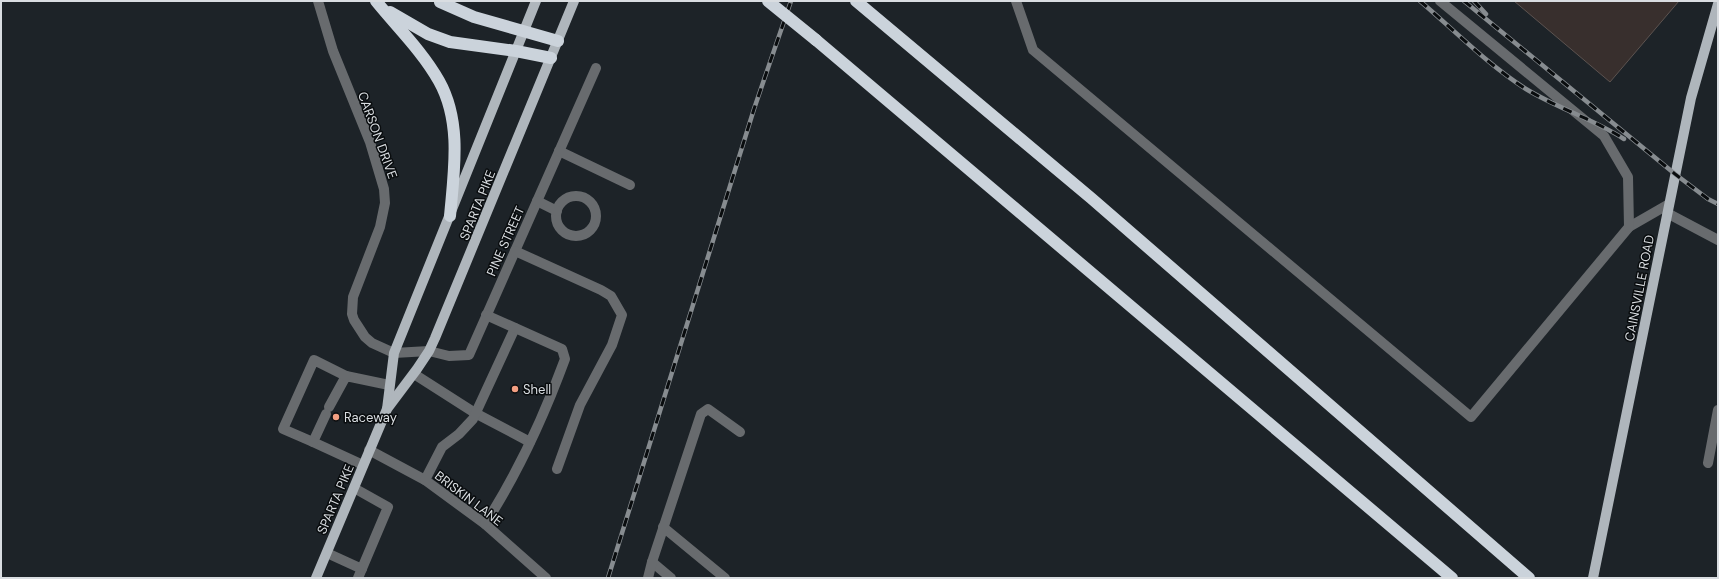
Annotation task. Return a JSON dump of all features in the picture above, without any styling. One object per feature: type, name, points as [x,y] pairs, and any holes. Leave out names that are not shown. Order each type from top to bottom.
[{"type":"highway","points":[[440,1],[455,1]]},
{"type":"highway","points":[[440,1],[474,17],[558,41]]},
{"type":"highway","points":[[768,1],[1452,578]]},
{"type":"highway","points":[[856,1],[1091,198],[1529,578]]},
{"type":"highway","points":[[378,3],[409,24],[428,34],[450,42],[516,51],[552,58]]},
{"type":"highway","points":[[378,3],[426,62],[439,81],[449,104],[455,150],[450,216]]},
{"type":"main road","name":"SPARTA PIKE","points":[[387,409],[394,352],[536,1]]},
{"type":"main road","name":"SPARTA PIKE","points":[[316,578],[387,409],[414,374],[429,351],[552,58],[574,1]]},
{"type":"main road","name":"CAINSVILLE ROAD","points":[[1593,578],[1691,98],[1718,4]]},
{"type":"street","name":"CARSON DRIVE","points":[[318,1],[333,51],[370,142],[384,189],[385,203],[380,227],[353,296],[352,314],[365,337],[372,343],[394,352]]},
{"type":"street","points":[[1016,1],[1033,50],[1471,417],[1629,227],[1668,209],[1718,240]]},
{"type":"street","points":[[1440,1],[1604,136],[1628,176],[1629,227]]},
{"type":"street","name":"PINE STREET","points":[[394,352],[429,351],[449,356],[469,355],[596,68]]},
{"type":"street","points":[[559,151],[630,185]]},
{"type":"street","points":[[537,200],[557,211]]},
{"type":"street","points":[[515,251],[606,293],[614,300],[622,315],[612,345],[580,405],[557,469]]},
{"type":"street","points":[[484,524],[502,497],[530,442],[565,358],[565,353],[562,349],[486,315]]},
{"type":"street","points":[[425,480],[442,447],[459,434],[473,419],[515,328]]},
{"type":"street","points":[[363,465],[283,429],[314,360],[346,376],[389,385]]},
{"type":"street","points":[[414,374],[476,413],[530,442]]},
{"type":"street","points":[[313,442],[327,411],[346,376]]},
{"type":"street","points":[[648,578],[663,527],[701,414],[708,409],[740,432]]},
{"type":"street","points":[[1708,463],[1718,410]]},
{"type":"street","name":"BRISKIN LANE","points":[[370,450],[425,480],[484,524],[546,578]]},
{"type":"street","points":[[327,553],[360,574],[388,507],[354,488]]},
{"type":"street","points":[[663,527],[724,578]]},
{"type":"street","points":[[652,562],[670,578]]},
{"type":"building","points":[[1514,1],[1679,1],[1610,82]]},
{"type":"railway","points":[[608,578],[754,109],[791,1]]},
{"type":"railway","points":[[1420,1],[1512,80],[1538,96],[1600,125],[1624,139]]},
{"type":"railway","points":[[1464,1],[1675,174],[1708,199],[1718,204]]},
{"type":"railway","points":[[1474,1],[1486,14]]},
{"type":"place","name":"Shell","points":[[515,389]]},
{"type":"place","name":"Raceway","points":[[336,417]]}]
